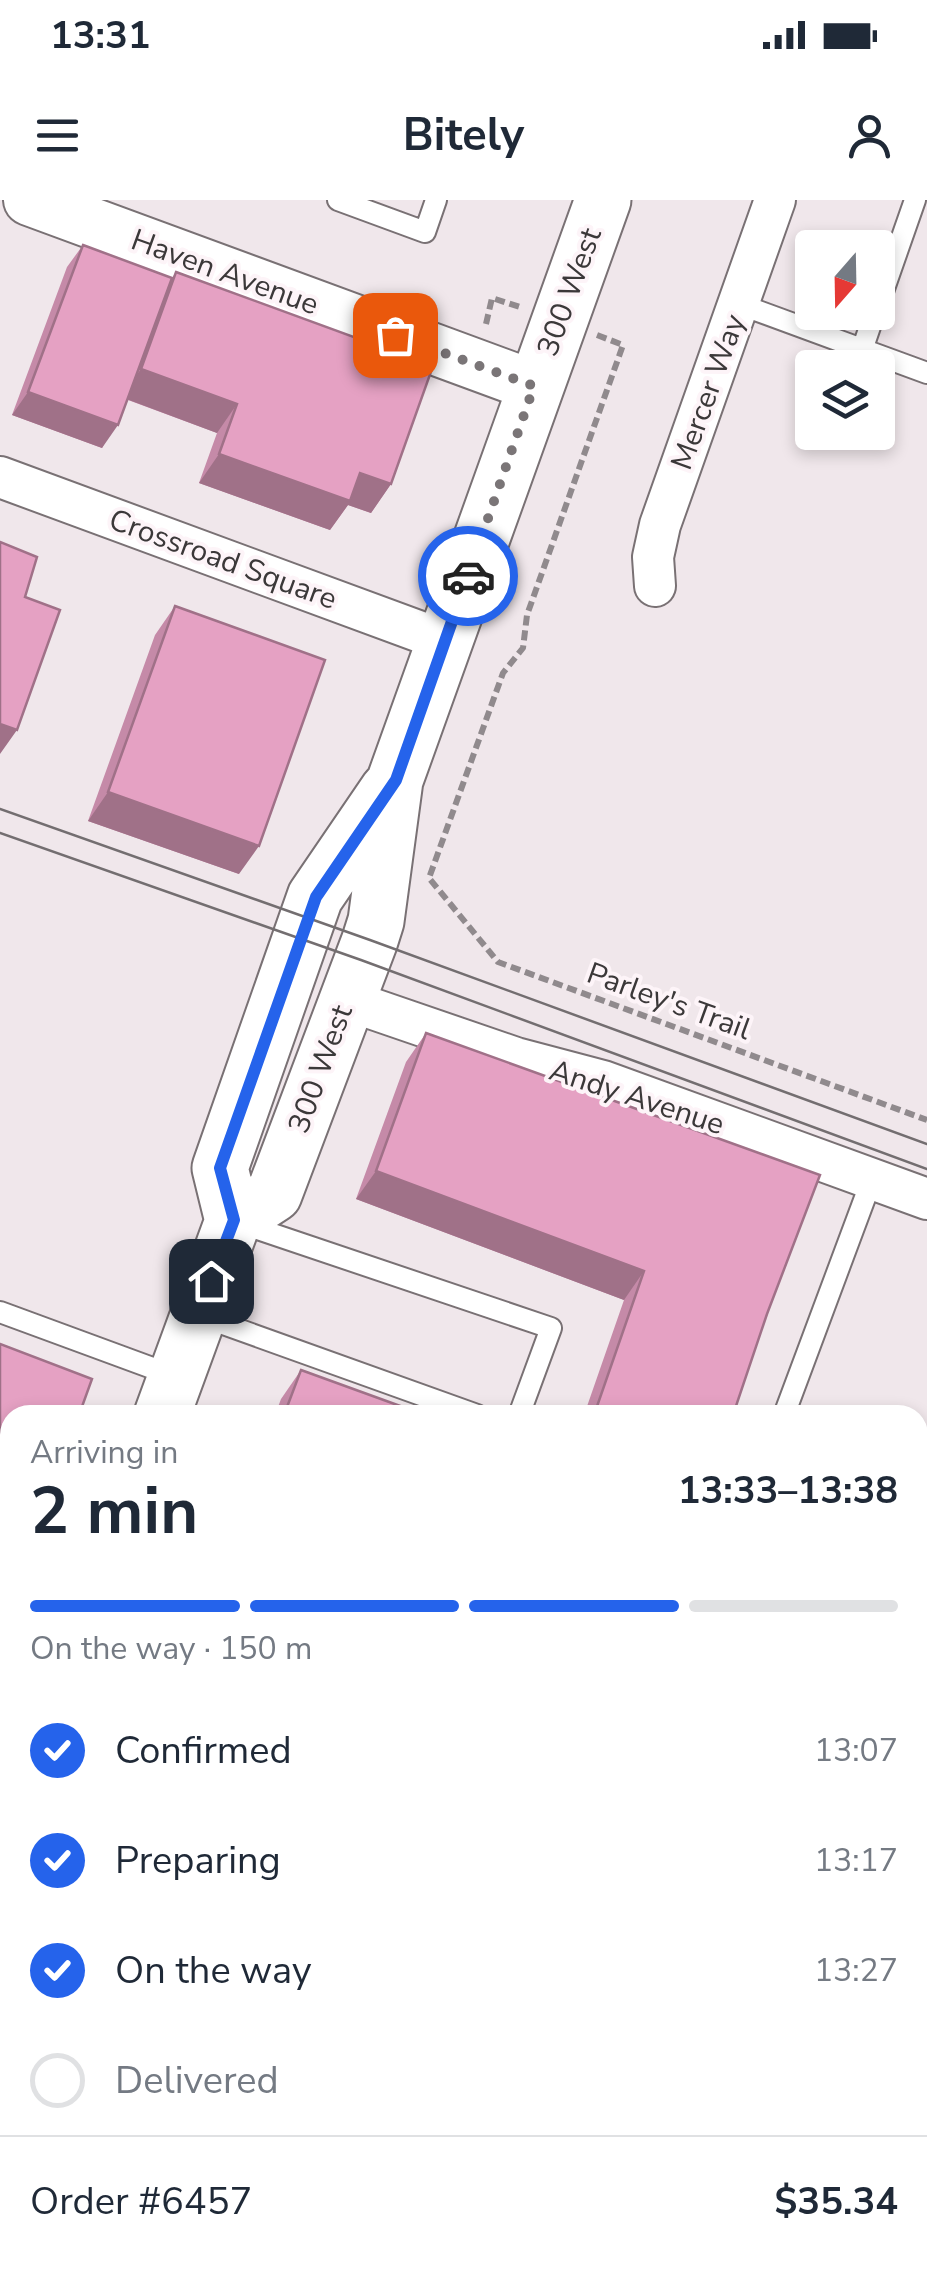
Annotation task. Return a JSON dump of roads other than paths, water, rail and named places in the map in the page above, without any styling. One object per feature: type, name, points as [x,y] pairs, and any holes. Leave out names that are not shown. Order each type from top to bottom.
[{"type":"main road","name":"300 West","points":[[396,780],[316,897],[220,1168],[234,1220],[274,1194],[376,921],[396,780],[603,200]]},
{"type":"main road","points":[[169,1396],[234,1220]]},
{"type":"street","name":"Haven Avenue","points":[[29,200],[534,386]]},
{"type":"street","name":"Mercer Way","points":[[655,586],[653,557],[660,525],[775,200]]},
{"type":"street","name":"Crossroad Square","points":[[0,478],[446,641]]},
{"type":"street","name":"Andy Avenue","points":[[346,1000],[516,1058],[603,1081],[927,1198]]},
{"type":"lane","points":[[338,200],[425,232],[436,200]]},
{"type":"lane","points":[[895,256],[915,200]]},
{"type":"lane","points":[[739,304],[862,350],[869,330]]},
{"type":"lane","points":[[895,362],[927,374]]},
{"type":"lane","points":[[788,1405],[872,1179]]},
{"type":"lane","points":[[234,1220],[551,1328],[522,1405]]},
{"type":"lane","points":[[0,1312],[169,1396]]},
{"type":"lane","points":[[199,1315],[449,1405]]},
{"type":"tram line","points":[[0,809],[927,1144]]},
{"type":"tram line","points":[[0,833],[361,960],[927,1169]]}]
